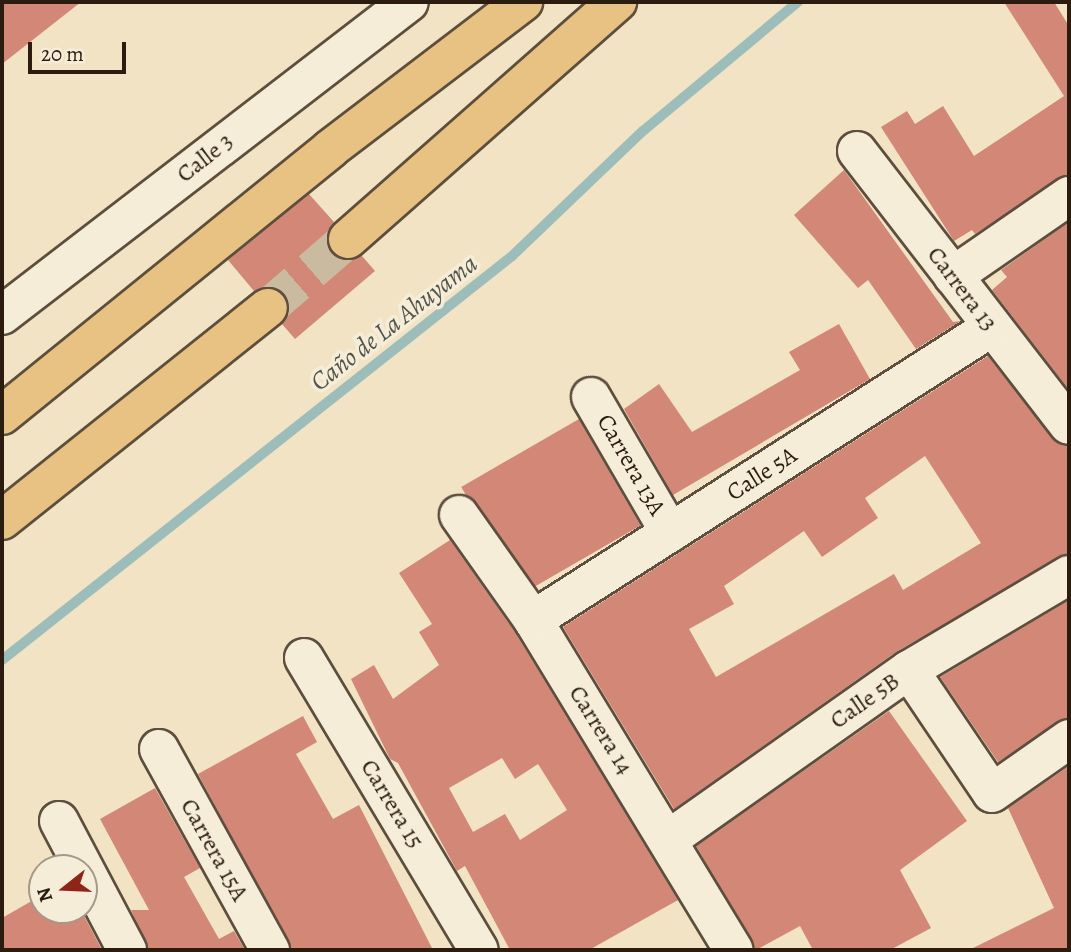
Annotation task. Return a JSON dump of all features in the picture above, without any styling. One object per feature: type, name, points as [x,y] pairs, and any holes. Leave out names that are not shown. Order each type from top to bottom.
[{"type":"main road","points":[[2,415],[330,149],[523,2]]},
{"type":"main road","points":[[348,239],[617,2]]},
{"type":"main road","points":[[2,520],[268,308]]},
{"type":"street","name":"Calle 3","points":[[2,315],[409,2]]},
{"type":"street","name":"Carrera 13","points":[[857,151],[1069,425]]},
{"type":"street","points":[[953,276],[1069,196]]},
{"type":"street","name":"Calle 5A","points":[[533,620],[992,327]]},
{"type":"street","name":"Carrera 13A","points":[[591,397],[670,533]]},
{"type":"street","name":"Carrera 14","points":[[459,514],[533,620],[669,839],[734,950]]},
{"type":"street","name":"Calle 5B","points":[[669,839],[909,670],[1069,575]]},
{"type":"street","name":"Carrera 15","points":[[304,658],[479,950]]},
{"type":"street","points":[[909,670],[992,793],[1069,738]]},
{"type":"street","name":"Carrera 15A","points":[[159,749],[270,950]]},
{"type":"street","points":[[60,821],[127,950]]},
{"type":"building","points":[[2,2],[81,2],[2,64]]},
{"type":"building","points":[[1004,2],[1054,2],[1069,26],[1069,174],[975,234],[972,230],[954,241],[881,127],[907,111],[915,124],[943,106],[974,156],[1064,96]]},
{"type":"building","points":[[844,170],[953,322],[961,321],[916,349],[868,280],[858,288],[794,215]]},
{"type":"building","points":[[309,194],[334,222],[327,233],[331,253],[342,260],[362,256],[375,271],[295,339],[282,324],[290,305],[285,294],[265,286],[254,291],[228,260]]},
{"type":"building","points":[[1069,222],[1069,390],[992,290],[1007,277],[1001,270]]},
{"type":"building","points":[[839,324],[870,379],[673,495],[624,409],[659,384],[692,432],[800,370],[789,352]]},
{"type":"building","points":[[988,356],[1052,438],[1069,446],[1069,553],[896,652],[674,809],[563,627]],"holes":[[[925,456],[981,543],[903,590],[894,574],[716,677],[689,629],[734,604],[724,586],[804,531],[822,557],[878,518],[865,498]]]},
{"type":"building","points":[[579,419],[640,526],[523,594],[461,487]]},
{"type":"building","points":[[450,540],[515,632],[678,900],[589,950],[510,950],[465,866],[457,871],[398,763],[390,759],[351,679],[374,665],[393,699],[439,665],[419,632],[432,624],[399,573]],"holes":[[[502,758],[515,779],[538,764],[567,810],[520,840],[505,814],[473,832],[449,788]]]},
{"type":"building","points":[[1069,600],[1069,718],[998,762],[940,677]]},
{"type":"building","points":[[889,711],[967,821],[900,870],[931,928],[890,950],[813,950],[800,926],[756,950],[696,846]]},
{"type":"building","points":[[303,716],[317,742],[296,754],[333,819],[359,805],[433,950],[292,950],[198,774]]},
{"type":"building","points":[[1069,766],[1069,950],[969,950],[1054,908],[1008,808]]},
{"type":"building","points":[[155,788],[200,868],[184,877],[219,939],[234,931],[245,950],[149,950],[131,910],[149,910],[100,819]]},
{"type":"building","points":[[28,903],[28,924],[88,924],[102,950],[2,950],[2,918]]},
{"type":"waterway","name":"Caño de La Ahuyama","points":[[2,660],[512,256],[643,131],[798,2]]},
{"type":"tunnel","points":[[268,308],[348,239]]}]
